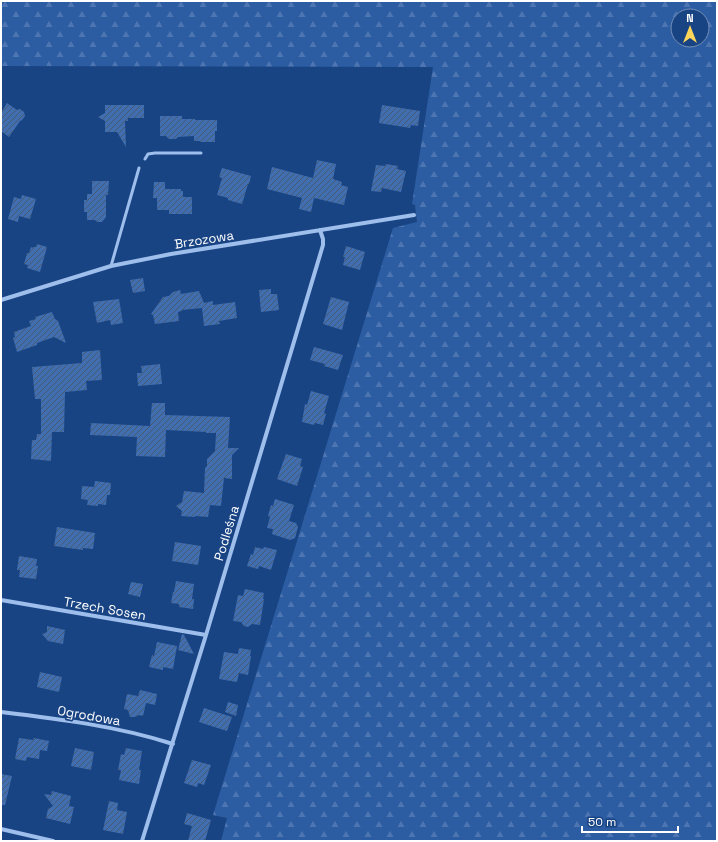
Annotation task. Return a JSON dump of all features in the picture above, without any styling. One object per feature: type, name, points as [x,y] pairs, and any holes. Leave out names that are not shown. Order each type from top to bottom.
[{"type":"street","name":"Brzozowa","points":[[1,300],[112,266],[171,254],[414,216]]},
{"type":"street","name":"Podleśna","points":[[142,841],[173,744],[323,245],[320,230]]},
{"type":"street","name":"Trzech Sosen","points":[[1,600],[206,635]]},
{"type":"street","name":"Ogrodowa","points":[[1,712],[54,719],[115,730],[155,738],[173,744]]},
{"type":"street","points":[[1,829],[53,841]]},
{"type":"lane","points":[[145,159],[148,154],[155,153],[201,153]]},
{"type":"lane","points":[[112,266],[139,168]]},
{"type":"green space","points":[[1,1],[717,1],[717,841],[221,841],[227,818],[213,815],[393,228],[417,222],[415,205],[412,204],[433,67],[1,66]]},
{"type":"building","points":[[7,103],[17,110],[20,109],[24,112],[25,116],[9,137],[1,131],[1,113]]},
{"type":"building","points":[[105,105],[144,105],[144,118],[128,118],[128,121],[125,121],[126,147],[117,132],[105,132],[105,121],[98,117],[105,113]]},
{"type":"building","points":[[382,105],[420,111],[418,126],[411,125],[410,128],[379,123]]},
{"type":"building","points":[[160,116],[182,116],[182,119],[195,120],[217,120],[215,142],[194,141],[194,136],[169,139],[166,136],[160,136]]},
{"type":"building","points":[[317,160],[336,164],[333,179],[342,182],[341,185],[348,187],[344,205],[314,198],[311,212],[299,209],[302,198],[267,189],[272,167],[313,178]]},
{"type":"building","points":[[386,164],[398,166],[397,169],[406,171],[401,192],[382,188],[381,192],[371,191],[376,165],[385,166]]},
{"type":"building","points":[[222,168],[251,176],[242,204],[217,195],[222,178],[219,177]]},
{"type":"building","points":[[92,181],[109,181],[108,195],[106,195],[106,217],[102,222],[87,220],[87,212],[84,212],[84,200],[87,200],[87,194],[92,194]]},
{"type":"building","points":[[154,182],[165,182],[165,189],[181,189],[181,191],[183,191],[183,197],[192,197],[192,214],[169,214],[169,210],[157,210],[157,198],[153,198]]},
{"type":"building","points":[[22,195],[36,199],[30,219],[19,216],[18,222],[8,219],[14,197],[21,199]]},
{"type":"building","points":[[37,244],[47,247],[40,272],[27,268],[28,265],[24,264],[27,253],[29,253],[31,247],[36,247]]},
{"type":"building","points":[[346,246],[365,252],[360,270],[343,265],[345,257],[343,257]]},
{"type":"building","points":[[143,278],[145,291],[133,293],[130,280]]},
{"type":"building","points":[[271,289],[271,294],[277,294],[279,310],[261,312],[259,290]]},
{"type":"building","points":[[180,290],[181,294],[199,291],[204,303],[213,301],[213,305],[235,302],[237,318],[219,321],[220,324],[204,326],[202,308],[182,310],[178,312],[179,321],[155,324],[153,315],[151,314],[163,297],[169,296],[173,292]]},
{"type":"building","points":[[331,297],[349,302],[342,330],[323,324]]},
{"type":"building","points":[[119,299],[123,323],[111,325],[110,320],[97,323],[93,302]]},
{"type":"building","points":[[52,312],[55,319],[58,321],[66,343],[54,337],[17,352],[13,338],[15,337],[14,332],[31,326],[29,321],[36,319],[35,317]]},
{"type":"building","points":[[314,347],[343,355],[338,370],[324,366],[325,364],[310,360]]},
{"type":"building","points":[[100,350],[102,380],[86,381],[87,390],[65,392],[64,432],[52,432],[51,461],[31,459],[32,440],[36,440],[37,434],[41,434],[41,399],[35,399],[32,367],[82,363],[82,352]]},
{"type":"building","points":[[160,364],[162,384],[138,386],[137,373],[142,373],[141,366]]},
{"type":"building","points":[[311,391],[329,396],[324,413],[326,414],[323,425],[315,423],[314,425],[302,422],[305,404],[307,405]]},
{"type":"building","points":[[152,403],[165,403],[165,415],[230,417],[228,448],[239,448],[232,455],[232,479],[224,478],[221,506],[210,505],[208,517],[181,516],[182,511],[176,506],[182,502],[184,491],[204,493],[205,468],[207,466],[207,459],[215,451],[216,433],[166,430],[165,457],[136,456],[137,437],[90,435],[91,423],[150,426]]},
{"type":"building","points":[[286,454],[302,459],[300,466],[303,467],[297,486],[277,479]]},
{"type":"building","points":[[95,481],[111,483],[110,495],[107,495],[106,505],[87,505],[88,500],[81,499],[82,486],[94,487]]},
{"type":"building","points":[[275,499],[294,505],[289,521],[296,523],[298,527],[295,538],[290,540],[272,534],[273,529],[267,528],[271,505],[273,506]]},
{"type":"building","points":[[57,527],[95,533],[93,549],[83,548],[83,550],[54,546]]},
{"type":"building","points":[[175,542],[201,546],[198,565],[172,561]]},
{"type":"building","points":[[255,547],[263,549],[264,547],[277,550],[271,570],[259,566],[258,569],[247,566],[251,554],[253,555]]},
{"type":"building","points":[[19,556],[37,559],[36,566],[38,566],[36,579],[19,577],[20,570],[17,570]]},
{"type":"building","points":[[176,581],[194,584],[192,599],[194,599],[193,609],[179,607],[179,604],[171,603]]},
{"type":"building","points":[[131,582],[143,584],[140,597],[128,594]]},
{"type":"building","points":[[245,589],[264,593],[260,625],[252,624],[248,627],[244,626],[241,622],[233,621],[238,595],[243,596]]},
{"type":"building","points":[[47,626],[65,630],[63,644],[48,641],[42,634],[47,632]]},
{"type":"building","points":[[182,634],[184,635],[194,654],[178,650]]},
{"type":"building","points":[[157,642],[177,646],[173,669],[163,667],[163,670],[149,667],[152,655],[154,656]]},
{"type":"building","points":[[239,648],[251,650],[248,675],[239,673],[237,682],[219,679],[224,652],[238,654]]},
{"type":"building","points":[[40,672],[62,677],[59,692],[37,687]]},
{"type":"building","points":[[140,690],[157,694],[155,705],[146,703],[143,716],[139,715],[130,717],[128,710],[124,709],[127,694],[138,696]]},
{"type":"building","points":[[228,702],[238,705],[236,716],[225,712]]},
{"type":"building","points":[[204,708],[232,717],[227,731],[199,722]]},
{"type":"building","points":[[19,738],[33,740],[34,738],[49,741],[47,751],[40,750],[39,759],[27,757],[26,761],[15,759]]},
{"type":"building","points":[[75,748],[94,752],[91,770],[71,766]]},
{"type":"building","points":[[126,748],[142,751],[139,770],[141,770],[139,784],[119,780],[121,770],[118,770],[121,754],[124,755]]},
{"type":"building","points":[[192,760],[211,765],[204,785],[198,783],[197,787],[184,783]]},
{"type":"building","points":[[1,774],[12,776],[5,805],[1,805]]},
{"type":"building","points":[[52,791],[71,796],[69,806],[74,807],[70,824],[46,818],[48,809],[53,806],[44,794],[51,795]]},
{"type":"building","points":[[109,801],[118,803],[117,810],[127,812],[123,834],[103,830]]},
{"type":"building","points":[[187,813],[211,820],[205,841],[188,841],[192,826],[184,824]]}]
